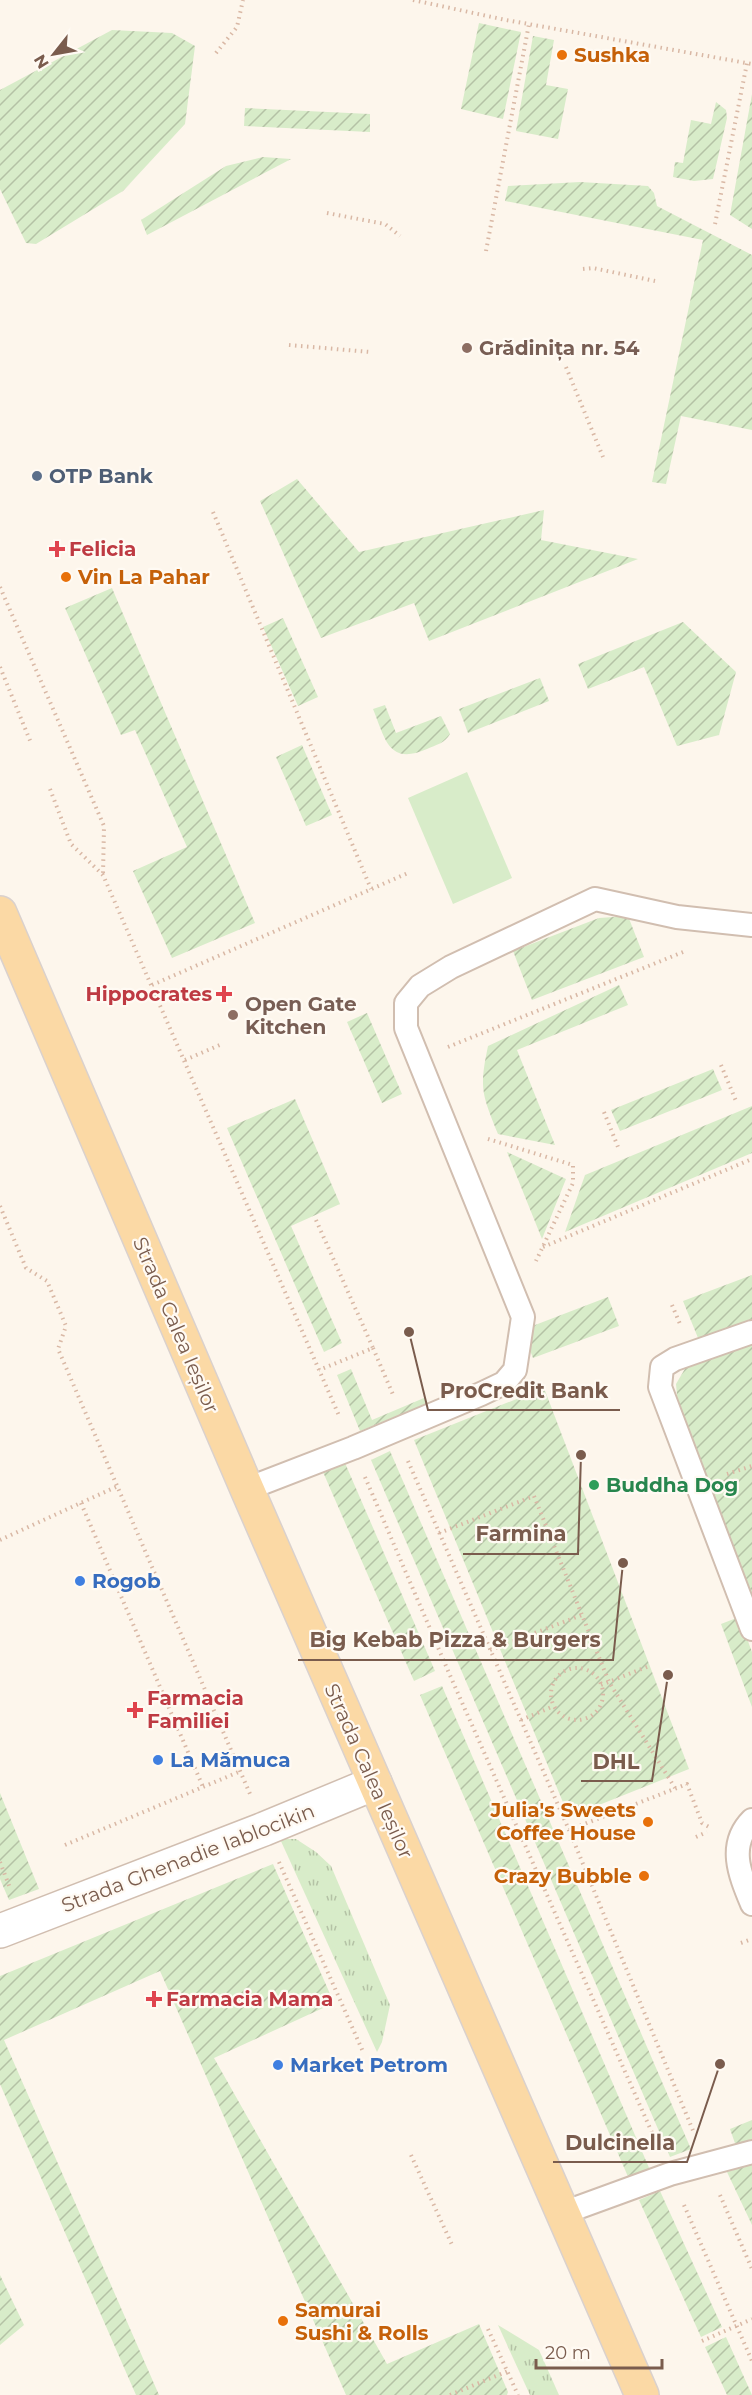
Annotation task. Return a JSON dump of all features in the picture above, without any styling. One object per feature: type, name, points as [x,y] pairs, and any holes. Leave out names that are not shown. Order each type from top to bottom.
[{"type":"main road","name":"Strada Calea Ieșilor","points":[[0,913],[247,1489],[642,2395]]},
{"type":"street","name":"Strada Ghenadie Iablocikin","points":[[0,1931],[264,1829],[375,1783]]},
{"type":"lane","points":[[247,1489],[353,1448],[504,1383],[515,1370],[523,1317],[406,1028],[406,1003],[420,986],[451,967],[596,899],[677,917],[752,925]]},
{"type":"lane","points":[[752,1332],[662,1367],[660,1387],[752,1629]]},
{"type":"lane","points":[[752,1820],[743,1829],[737,1843],[741,1874],[752,1904]]},
{"type":"lane","points":[[563,2213],[670,2174],[752,2152]]},
{"type":"path","points":[[216,53],[237,27],[243,0]]},
{"type":"path","points":[[413,0],[529,24],[749,63],[715,224]]},
{"type":"path","points":[[486,251],[529,24]]},
{"type":"path","points":[[327,213],[386,224],[400,236]]},
{"type":"path","points":[[583,269],[593,268],[656,281]]},
{"type":"path","points":[[289,345],[370,352]]},
{"type":"path","points":[[566,368],[603,457]]},
{"type":"path","points":[[213,512],[371,889]]},
{"type":"path","points":[[0,587],[104,826],[103,874]]},
{"type":"path","points":[[0,667],[31,743]]},
{"type":"path","points":[[50,789],[71,844],[103,874],[353,1448],[448,1673],[752,2361]]},
{"type":"path","points":[[152,985],[408,873]]},
{"type":"path","points":[[420,1059],[693,948]]},
{"type":"path","points":[[185,1060],[222,1044]]},
{"type":"path","points":[[721,1065],[736,1101]]},
{"type":"path","points":[[604,1112],[618,1147]]},
{"type":"path","points":[[446,1125],[573,1165],[573,1183],[516,1303]]},
{"type":"path","points":[[543,1247],[752,1159]]},
{"type":"path","points":[[0,1206],[26,1268],[47,1281],[66,1326],[58,1349],[252,1798]]},
{"type":"path","points":[[316,1220],[397,1404]]},
{"type":"path","points":[[319,1370],[373,1348]]},
{"type":"path","points":[[394,1430],[569,1830],[706,2164],[752,2269]]},
{"type":"path","points":[[0,1540],[118,1486]]},
{"type":"path","points":[[438,1533],[534,1496],[609,1682],[675,1788]]},
{"type":"path","points":[[81,1503],[203,1787]]},
{"type":"path","points":[[490,1650],[582,1615]]},
{"type":"path","points":[[601,1685],[649,1666]]},
{"type":"path","points":[[581,1668],[590,1672],[601,1685],[602,1703],[590,1716],[574,1720],[559,1713],[554,1706],[552,1690],[554,1683],[565,1671],[581,1668]]},
{"type":"path","points":[[520,1720],[554,1706]]},
{"type":"path","points":[[64,1845],[241,1771]]},
{"type":"path","points":[[569,1830],[687,1784],[702,1823],[737,1843]]},
{"type":"path","points":[[275,1853],[364,2054]]},
{"type":"path","points":[[741,1943],[752,1939]]},
{"type":"path","points":[[411,2155],[453,2247]]},
{"type":"path","points":[[702,2341],[752,2319]]},
{"type":"path","points":[[488,2329],[518,2395]]},
{"type":"path","points":[[450,2395],[507,2371]]},
{"type":"green space","points":[[479,23],[521,32],[503,119],[461,109]]},
{"type":"green space","points":[[112,30],[172,33],[195,46],[185,124],[123,191],[36,244],[26,243],[0,189],[0,90]]},
{"type":"green space","points":[[533,36],[554,40],[546,85],[568,89],[558,139],[516,131]]},
{"type":"green space","points":[[752,94],[752,229],[730,215]]},
{"type":"green space","points":[[716,102],[726,110],[727,118],[713,179],[694,181],[673,177],[675,162],[683,163],[691,120],[711,124]]},
{"type":"green space","points":[[245,108],[370,114],[370,132],[244,126]]},
{"type":"green space","points":[[263,157],[291,159],[147,235],[141,220],[226,166]]},
{"type":"green space","points":[[580,182],[648,186],[654,193],[657,206],[752,255],[752,430],[681,416],[666,484],[652,482],[703,240],[505,201],[508,186]]},
{"type":"green space","points":[[297,479],[359,552],[544,510],[541,540],[638,559],[429,641],[414,603],[321,638],[260,501]]},
{"type":"green space","points":[[112,588],[255,923],[172,958],[133,871],[187,847],[135,730],[121,735],[65,608]]},
{"type":"green space","points":[[283,618],[318,697],[298,706],[263,627]]},
{"type":"green space","points":[[683,622],[736,672],[719,735],[677,746],[644,667],[588,689],[578,664]]},
{"type":"green space","points":[[540,678],[549,701],[468,733],[459,709]]},
{"type":"green space","points":[[385,705],[396,733],[441,716],[450,734],[446,740],[427,749],[404,754],[396,751],[385,739],[373,709]]},
{"type":"green space","points":[[302,745],[332,815],[306,826],[276,757]]},
{"type":"green space","points":[[467,772],[512,878],[453,904],[408,798]]},
{"type":"green space","points":[[628,916],[644,957],[532,1000],[513,951],[599,918]]},
{"type":"green space","points":[[619,985],[628,1005],[517,1050],[555,1145],[498,1134],[485,1100],[483,1082],[488,1046]]},
{"type":"green space","points":[[367,1013],[402,1094],[382,1103],[347,1022]]},
{"type":"green space","points":[[713,1069],[722,1090],[620,1131],[611,1110]]},
{"type":"green space","points":[[295,1099],[340,1204],[291,1226],[342,1343],[324,1352],[227,1128]]},
{"type":"green space","points":[[752,1106],[752,1153],[565,1232],[585,1175]]},
{"type":"green space","points":[[507,1152],[566,1179],[542,1239]]},
{"type":"green space","points":[[752,1275],[752,1320],[698,1338],[683,1301]]},
{"type":"green space","points":[[608,1297],[619,1326],[533,1358],[522,1330]]},
{"type":"green space","points":[[752,1344],[752,1594],[678,1406],[676,1384],[686,1367]]},
{"type":"green space","points":[[351,1369],[372,1420],[424,1398],[426,1404],[360,1431],[337,1375]]},
{"type":"green space","points":[[544,1388],[689,1769],[569,1817],[414,1440]]},
{"type":"green space","points":[[390,1451],[691,2149],[670,2157],[371,1460]]},
{"type":"green space","points":[[345,1463],[435,1671],[414,1681],[323,1472]]},
{"type":"green space","points":[[739,1617],[752,1652],[752,1707],[721,1624]]},
{"type":"green space","points":[[442,1686],[650,2170],[629,2179],[420,1695]]},
{"type":"green space","points":[[0,1793],[39,1889],[9,1900],[0,1879]]},
{"type":"green space","points":[[280,1839],[296,1839],[316,1852],[331,1866],[390,2005],[382,2042],[377,2052]]},
{"type":"green space","points":[[273,1864],[334,2003],[214,2058],[387,2364],[479,2324],[508,2392],[507,2395],[346,2395],[160,1971],[4,2040],[159,2395],[136,2395],[0,2084],[0,1976]]},
{"type":"green space","points":[[752,2120],[752,2143],[737,2149],[730,2129]]},
{"type":"green space","points":[[752,2164],[752,2225],[727,2172]]},
{"type":"green space","points":[[660,2191],[722,2327],[701,2337],[639,2200]]},
{"type":"green space","points":[[0,2275],[24,2325],[0,2345]]},
{"type":"green space","points":[[498,2325],[539,2350],[559,2395],[530,2395]]},
{"type":"green space","points":[[726,2337],[752,2395],[727,2395],[705,2347]]},
{"type":"place","name":"Sushka","points":[[562,55]]},
{"type":"place","name":"Grădinița nr. 54","points":[[467,348]]},
{"type":"place","name":"OTP Bank","points":[[37,476]]},
{"type":"place","name":"Felicia","points":[[57,549]]},
{"type":"place","name":"Vin La Pahar","points":[[66,577]]},
{"type":"place","name":"Hippocrates","points":[[224,994]]},
{"type":"place","name":"Open Gate Kitchen","points":[[233,1015]]},
{"type":"place","name":"ProCredit Bank","points":[[409,1332]]},
{"type":"place","name":"Farmina","points":[[581,1455]]},
{"type":"place","name":"Buddha Dog","points":[[594,1485]]},
{"type":"place","name":"Big Kebab Pizza & Burgers","points":[[623,1563]]},
{"type":"place","name":"Rogob","points":[[80,1581]]},
{"type":"place","name":"DHL","points":[[668,1675]]},
{"type":"place","name":"Farmacia Familiei","points":[[135,1710]]},
{"type":"place","name":"La Mămuca","points":[[158,1760]]},
{"type":"place","name":"Julia's Sweets Coffee House","points":[[648,1822]]},
{"type":"place","name":"Crazy Bubble","points":[[644,1876]]},
{"type":"place","name":"Farmacia Mama","points":[[154,1999]]},
{"type":"place","name":"Dulcinella","points":[[720,2064]]},
{"type":"place","name":"Market Petrom","points":[[278,2065]]},
{"type":"place","name":"Samurai Sushi & Rolls","points":[[283,2321]]}]
